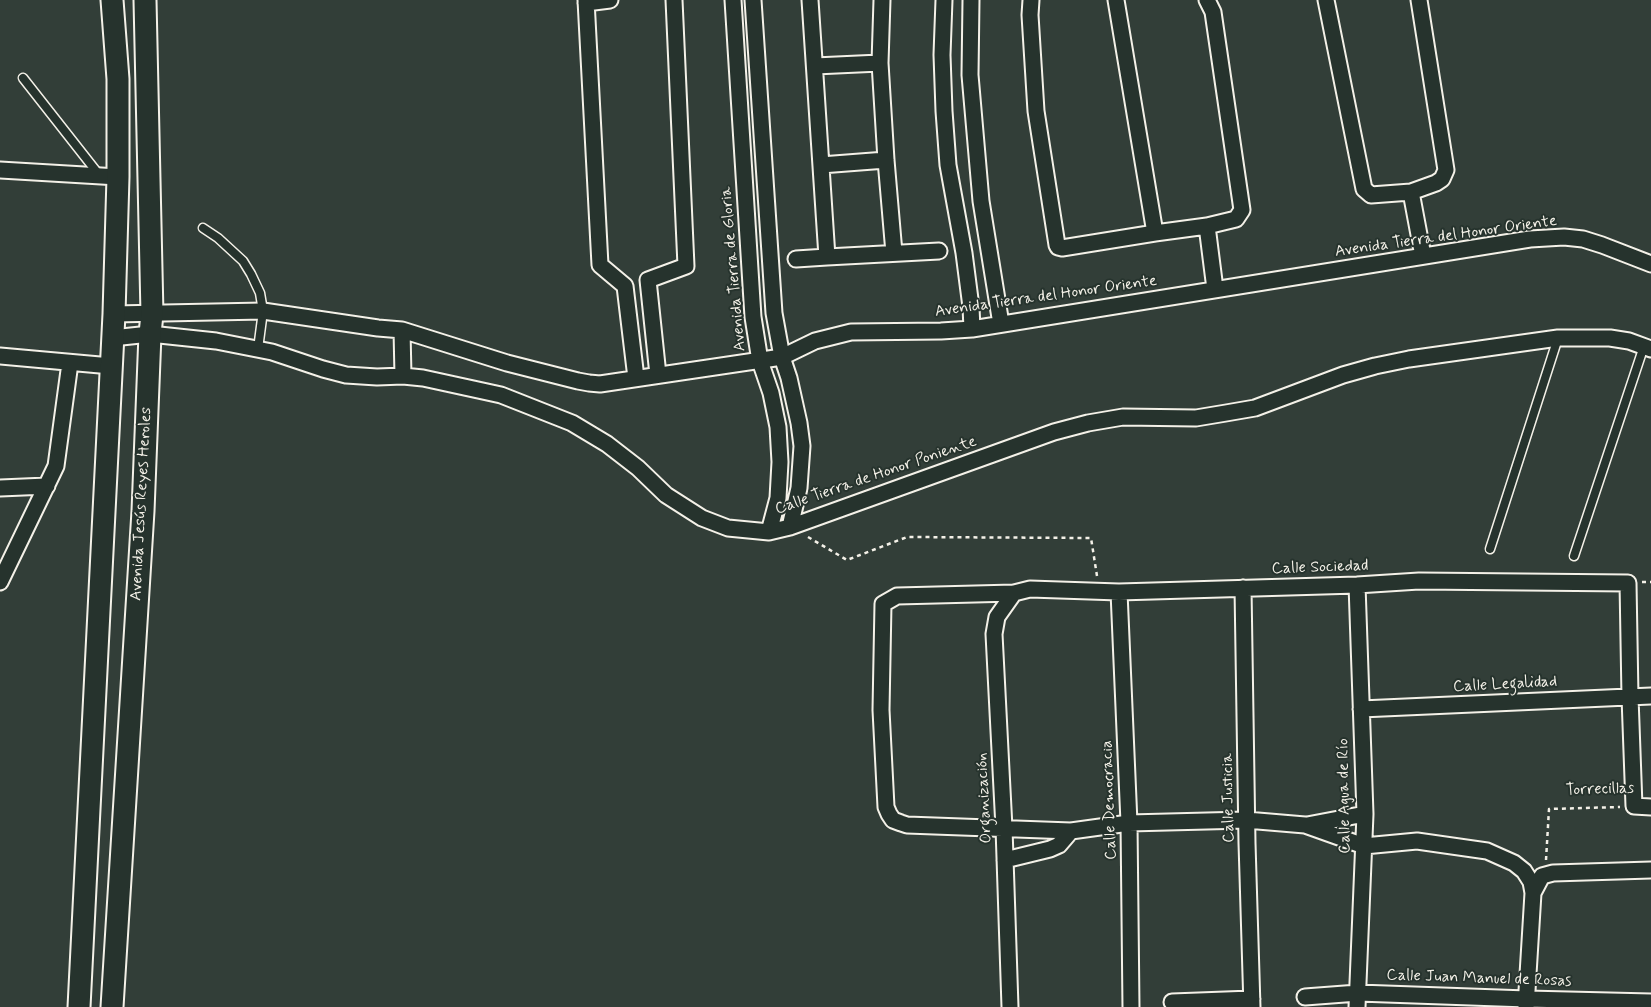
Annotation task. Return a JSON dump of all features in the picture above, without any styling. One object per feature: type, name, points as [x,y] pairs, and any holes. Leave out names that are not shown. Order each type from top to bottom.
[{"type":"street","points":[[79,1007],[114,314],[109,176],[118,79],[112,0]]},
{"type":"street","name":"Avenida Jesús Reyes Heroles","points":[[112,1007],[143,511],[151,324],[145,0]]},
{"type":"street","points":[[610,0],[586,2],[600,265],[625,286],[636,378]]},
{"type":"street","points":[[658,375],[648,280],[686,266],[674,0]]},
{"type":"street","name":"Avenida Tierra de Gloria","points":[[733,0],[753,317],[760,361],[771,393],[778,427],[780,462],[778,498],[769,532]]},
{"type":"street","points":[[752,0],[774,313],[782,357],[794,400],[802,446],[799,488],[790,527]]},
{"type":"street","points":[[810,0],[827,257]]},
{"type":"street","points":[[882,0],[880,63],[894,253]]},
{"type":"street","points":[[944,0],[942,55],[948,165],[965,262],[972,328]]},
{"type":"street","points":[[971,0],[970,75],[981,201],[1001,324]]},
{"type":"street","points":[[1031,0],[1030,15],[1036,111],[1057,245],[1062,248],[1207,226],[1236,219],[1242,210],[1213,12],[1207,0]]},
{"type":"street","points":[[1116,0],[1155,233]]},
{"type":"street","points":[[1326,0],[1364,189],[1371,195],[1411,192],[1436,183],[1442,179],[1446,170],[1419,0]]},
{"type":"street","points":[[815,66],[880,63]]},
{"type":"street","points":[[821,165],[886,160]]},
{"type":"street","points":[[0,170],[109,176]]},
{"type":"street","points":[[1411,192],[1424,256]]},
{"type":"street","points":[[1207,226],[1215,290]]},
{"type":"street","name":"Avenida Tierra del Honor Oriente","points":[[114,314],[151,324],[263,311],[402,330],[507,363],[589,384],[600,384],[782,357],[815,341],[851,332],[942,331],[972,328],[1530,239],[1555,237],[1582,239],[1651,264]]},
{"type":"street","points":[[796,259],[938,250]]},
{"type":"street","name":"Calle Tierra de Honor Poniente","points":[[112,338],[151,324],[216,341],[272,352],[323,369],[346,374],[377,377],[403,376],[444,381],[501,395],[572,423],[607,444],[638,468],[666,495],[702,518],[728,528],[769,532],[790,527],[1054,432],[1088,423],[1123,417],[1196,418],[1255,408],[1343,375],[1409,358],[1558,338],[1610,338],[1629,341],[1648,348]]},
{"type":"street","points":[[402,330],[403,376]]},
{"type":"street","points":[[0,356],[110,366]]},
{"type":"street","points":[[0,582],[56,466],[70,362]]},
{"type":"street","points":[[0,488],[46,486]]},
{"type":"street","name":"Calle Sociedad","points":[[1004,828],[907,825],[893,820],[889,814],[886,807],[881,710],[883,604],[897,596],[1014,593],[1030,590],[1099,590],[1119,592],[1357,585],[1419,581],[1628,583],[1630,697]]},
{"type":"street","name":"Calle Agua de Río","points":[[1357,585],[1365,814],[1358,1000]]},
{"type":"street","name":"Calle Justicia","points":[[1243,588],[1246,820],[1252,1003]]},
{"type":"street","name":"Calle Democracia","points":[[1119,592],[1129,823],[1131,1007]]},
{"type":"street","name":"Organización","points":[[1010,1007],[1004,828],[994,634],[998,617],[1014,593]]},
{"type":"street","name":"Calle Legalidad","points":[[1361,709],[1651,696]]},
{"type":"street","points":[[1630,697],[1634,806]]},
{"type":"street","name":"Torrecillas","points":[[1634,806],[1651,807]]},
{"type":"street","points":[[1305,825],[1365,814]]},
{"type":"street","points":[[1004,828],[1071,831],[1129,823],[1246,820],[1305,825],[1364,846],[1417,841],[1487,851],[1514,863],[1524,871],[1531,882],[1533,893],[1526,1003]]},
{"type":"street","points":[[1005,860],[1050,849],[1059,845],[1071,831]]},
{"type":"street","points":[[1533,893],[1544,875],[1553,873],[1651,870]]},
{"type":"street","name":"Calle Juan Manuel de Rosas","points":[[1306,997],[1358,1000],[1526,1003],[1651,1002]]},
{"type":"street","points":[[1172,1002],[1252,1003]]},
{"type":"lane","points":[[23,78],[109,176]]},
{"type":"lane","points":[[203,228],[218,238],[243,261],[260,292],[263,311],[258,349]]},
{"type":"lane","points":[[1490,549],[1558,338]]},
{"type":"lane","points":[[1574,556],[1648,348]]},
{"type":"path","points":[[790,527],[847,560],[907,538],[1091,538],[1099,590]]},
{"type":"path","name":"Torrecillas","points":[[1544,875],[1550,809],[1634,806]]}]
